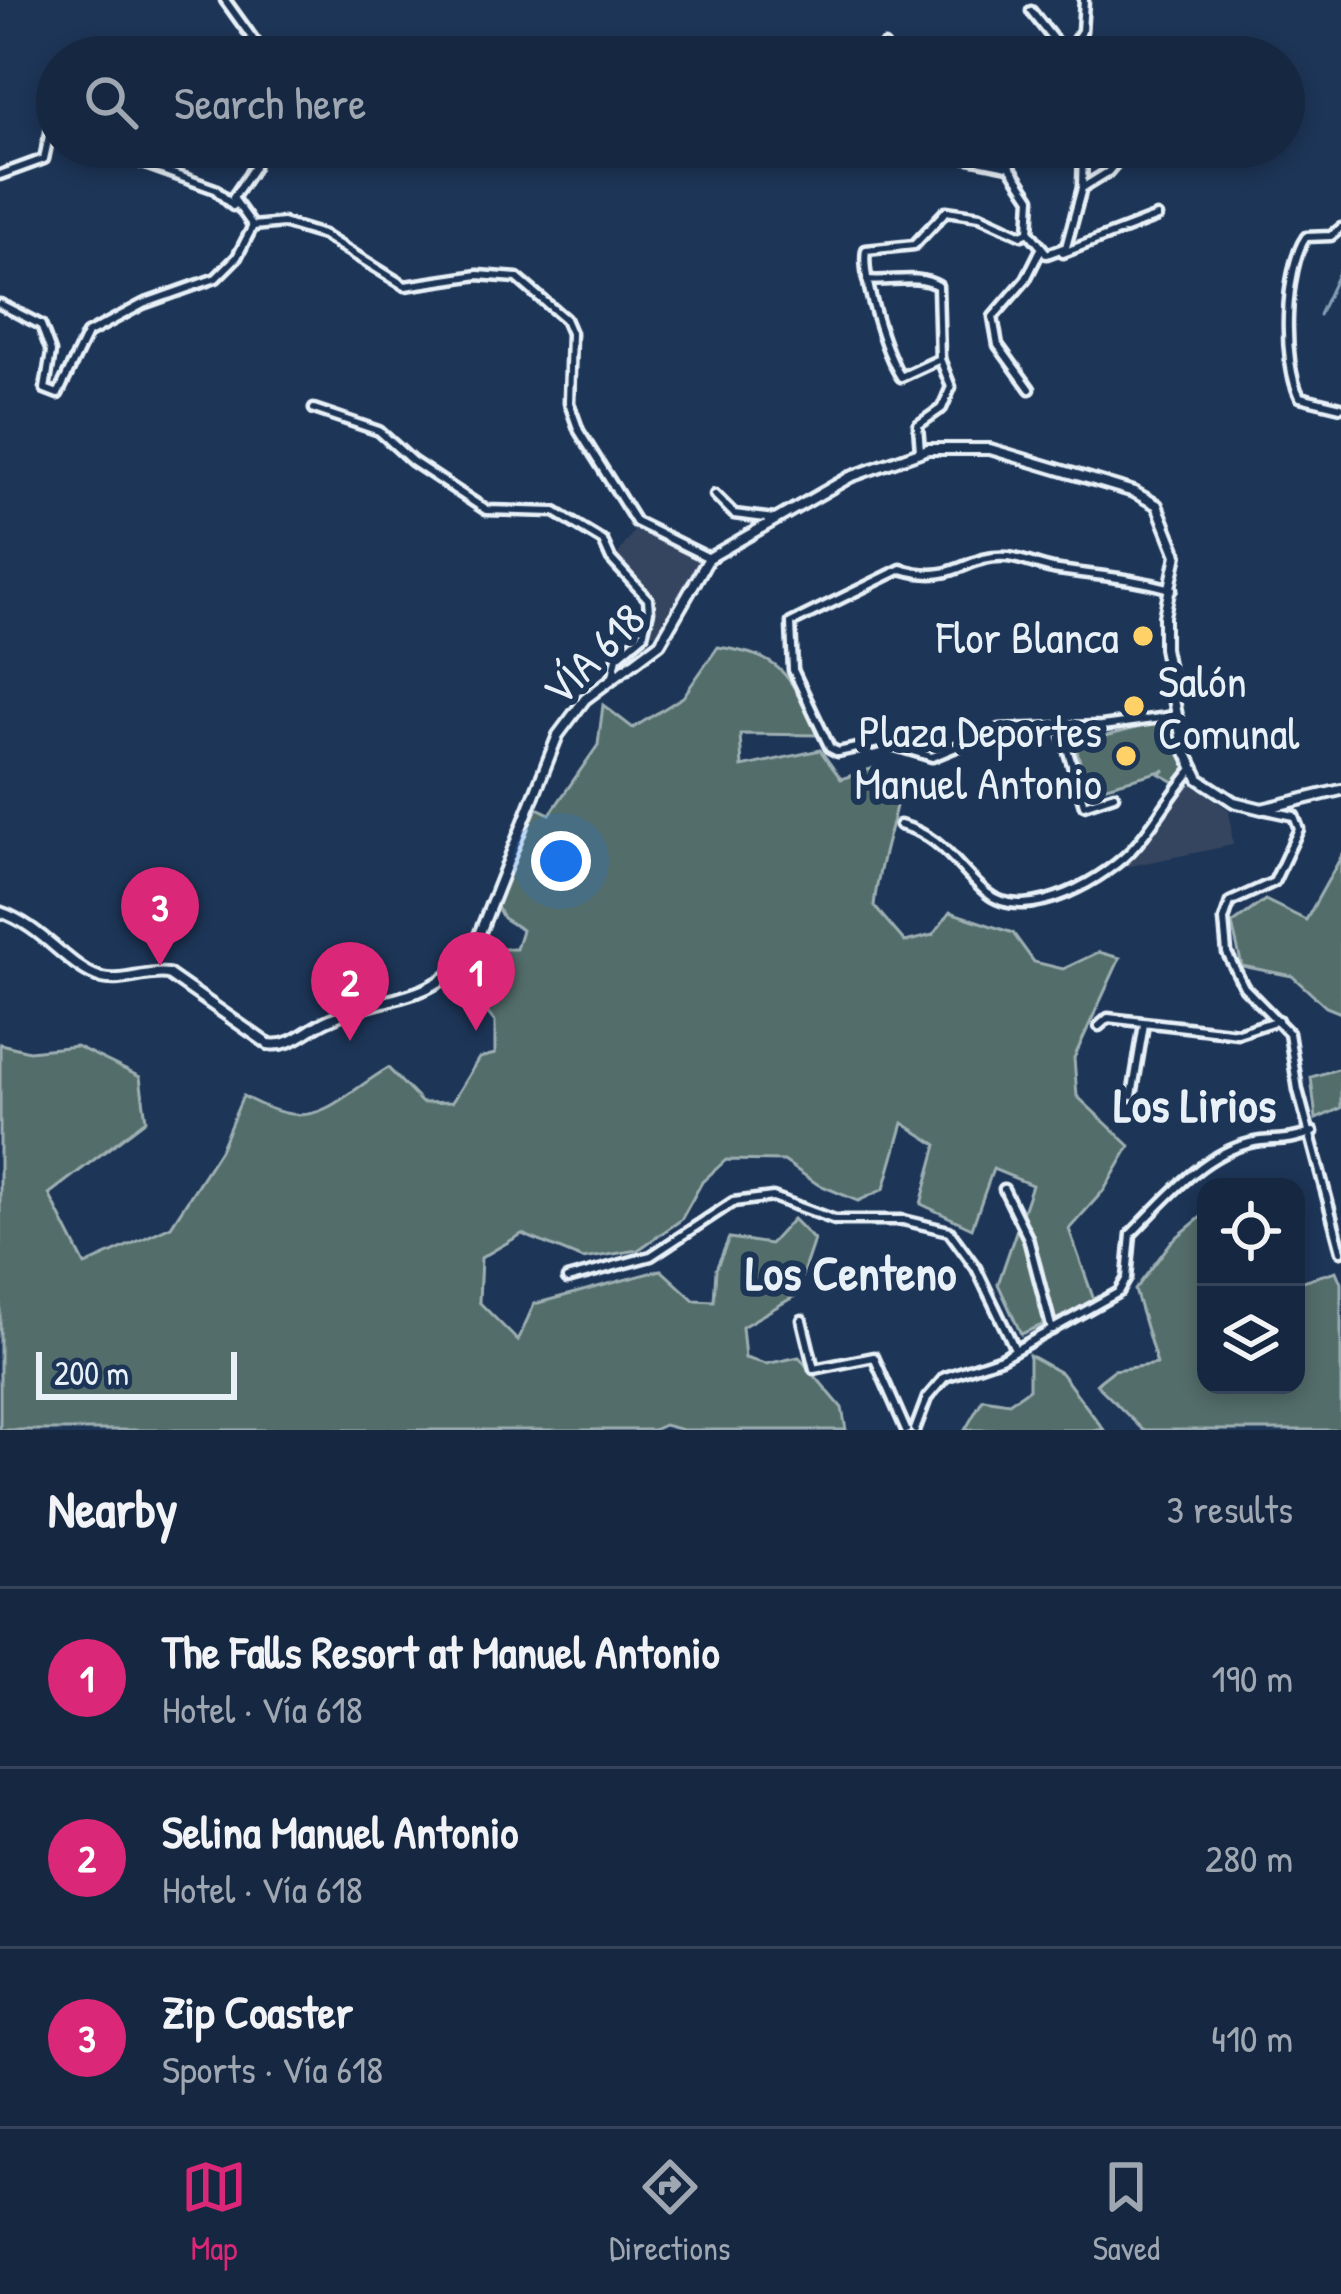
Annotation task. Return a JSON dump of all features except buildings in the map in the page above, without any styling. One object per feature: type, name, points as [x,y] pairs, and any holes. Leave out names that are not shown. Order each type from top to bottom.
[{"type":"street","points":[[224,0],[251,36]]},
{"type":"street","points":[[1079,36],[1084,0]]},
{"type":"street","points":[[1031,11],[1050,36]]},
{"type":"street","points":[[0,175],[36,162]]},
{"type":"street","points":[[155,168],[215,190],[253,226]]},
{"type":"street","points":[[235,208],[234,194],[253,168]]},
{"type":"street","points":[[1012,168],[1031,198],[1029,232],[1040,250],[1059,253],[1157,217]]},
{"type":"street","points":[[1059,253],[1071,235],[1082,168]]},
{"type":"street","points":[[1082,188],[1111,168]]},
{"type":"street","points":[[940,359],[901,377],[867,280],[866,250],[914,245],[946,211],[980,216],[1022,235],[1029,232]]},
{"type":"street","points":[[253,226],[283,223],[323,235],[405,286],[478,274],[517,278],[566,319],[571,333],[568,403],[579,431],[636,522],[709,558],[850,477],[920,451],[990,449],[1145,497],[1164,514],[1177,555],[1162,630],[1175,716],[1193,769],[1223,795],[1294,817],[1299,829],[1274,882],[1230,902],[1224,935],[1238,978],[1278,1020],[1294,1048],[1298,1090],[1313,1132],[1341,1251]]},
{"type":"street","points":[[0,304],[40,325],[51,352],[45,389],[58,394],[87,334],[143,304],[216,278],[237,257],[253,226]]},
{"type":"street","points":[[1341,228],[1331,236],[1306,237],[1297,251],[1287,324],[1300,398],[1341,407]]},
{"type":"street","points":[[1030,389],[998,345],[993,317],[1026,279],[1040,250]]},
{"type":"street","points":[[867,280],[896,284],[922,278],[938,286],[940,359],[951,394],[918,425],[920,451]]},
{"type":"street","points":[[314,409],[379,430],[412,460],[486,510],[555,512],[603,541],[611,559],[648,599],[650,611],[643,635],[617,657],[613,676]]},
{"type":"street","points":[[716,495],[734,514],[777,519]]},
{"type":"street","points":[[1172,589],[1114,573],[1054,569],[1006,556],[982,559],[932,578],[892,571],[791,623],[793,670],[830,748],[838,752],[883,742],[932,757],[1000,729],[1175,716]]},
{"type":"street","name":"VÍA 618","points":[[0,912],[38,928],[95,976],[110,980],[152,972],[168,974],[276,1046],[327,1020],[423,993],[449,979],[471,956],[558,735],[585,699],[660,643],[709,558]]},
{"type":"street","points":[[1061,728],[1084,805],[1114,795]]},
{"type":"street","points":[[900,825],[954,854],[988,894],[1009,904],[1028,904],[1113,867],[1137,844],[1193,769]]},
{"type":"street","points":[[1262,809],[1341,790]]},
{"type":"street","points":[[1100,1026],[1108,1018],[1238,1034],[1278,1020]]},
{"type":"street","points":[[1132,1096],[1144,1024]]},
{"type":"street","points":[[910,1430],[945,1377],[1016,1349],[1119,1292],[1127,1278],[1131,1234],[1200,1168],[1248,1143],[1284,1144],[1313,1132]]},
{"type":"street","points":[[1004,1189],[1028,1238],[1052,1330]]},
{"type":"street","points":[[567,1279],[651,1256],[734,1202],[773,1197],[835,1220],[903,1220],[949,1231],[976,1268],[1016,1349]]},
{"type":"street","points":[[802,1320],[814,1369],[874,1358],[910,1430]]},
{"type":"shaded area","points":[[636,528],[702,561],[662,634],[644,633],[645,602],[608,569]]},
{"type":"shaded area","points":[[1188,781],[1229,810],[1233,845],[1116,869]]},
{"type":"green space","points":[[718,647],[758,657],[783,673],[817,735],[740,734],[742,767],[820,750],[841,779],[877,767],[899,793],[874,906],[905,942],[933,935],[950,912],[1013,933],[1034,962],[1063,969],[1099,952],[1120,958],[1074,1058],[1077,1096],[1130,1146],[1104,1190],[1069,1229],[1095,1303],[1021,1334],[998,1284],[1032,1185],[993,1169],[972,1228],[921,1204],[937,1145],[903,1123],[884,1189],[858,1201],[817,1184],[784,1161],[726,1160],[702,1182],[681,1220],[638,1250],[583,1259],[522,1234],[481,1258],[479,1302],[518,1341],[534,1304],[661,1270],[694,1300],[714,1301],[716,1269],[729,1238],[770,1244],[793,1219],[814,1240],[795,1296],[742,1327],[745,1358],[766,1364],[799,1357],[842,1408],[846,1430],[683,1430],[664,1425],[653,1430],[0,1430],[0,1044],[29,1051],[76,1046],[140,1077],[146,1120],[49,1194],[85,1265],[171,1226],[220,1150],[243,1096],[288,1114],[305,1114],[335,1104],[388,1068],[422,1103],[452,1102],[479,1058],[495,1054],[495,1022],[457,976],[496,949],[516,949],[522,930],[503,918],[496,905],[537,808],[550,814],[598,745],[603,705],[633,728],[683,697]]},
{"type":"green space","name":"Plaza Deportes Manuel Antonio","points":[[1171,719],[1189,770],[1178,784],[1160,774],[1165,770],[1088,791],[1075,744]]},
{"type":"green space","points":[[1341,857],[1341,1013],[1326,1007],[1292,976],[1242,966],[1232,924],[1265,900],[1306,920]]},
{"type":"green space","points":[[1341,1068],[1341,1108],[1316,1119],[1311,1077]]},
{"type":"green space","points":[[1197,1220],[1197,1394],[1305,1394],[1305,1280],[1336,1271],[1341,1283],[1341,1430],[1143,1430],[1096,1384],[1114,1370],[1157,1364],[1135,1290],[1172,1241]]},
{"type":"green space","points":[[1029,1355],[1061,1373],[1104,1430],[965,1430],[983,1399],[1009,1403],[1029,1389]]},
{"type":"waterway","points":[[1319,315],[1341,268]]},
{"type":"place","name":"Flor Blanca","points":[[1143,636]]},
{"type":"place","name":"Salón Comunal","points":[[1134,706]]},
{"type":"place","name":"Plaza Deportes Manuel Antonio","points":[[1126,756]]},
{"type":"place","name":"Zip Coaster","points":[[160,966]]},
{"type":"place","name":"The Falls Resort at Manuel Antonio","points":[[476,1031]]},
{"type":"place","name":"Selina Manuel Antonio","points":[[350,1041]]},
{"type":"district","name":"Los Lirios","points":[[1195,1104]]},
{"type":"district","name":"Los Centeno","points":[[851,1272]]}]
